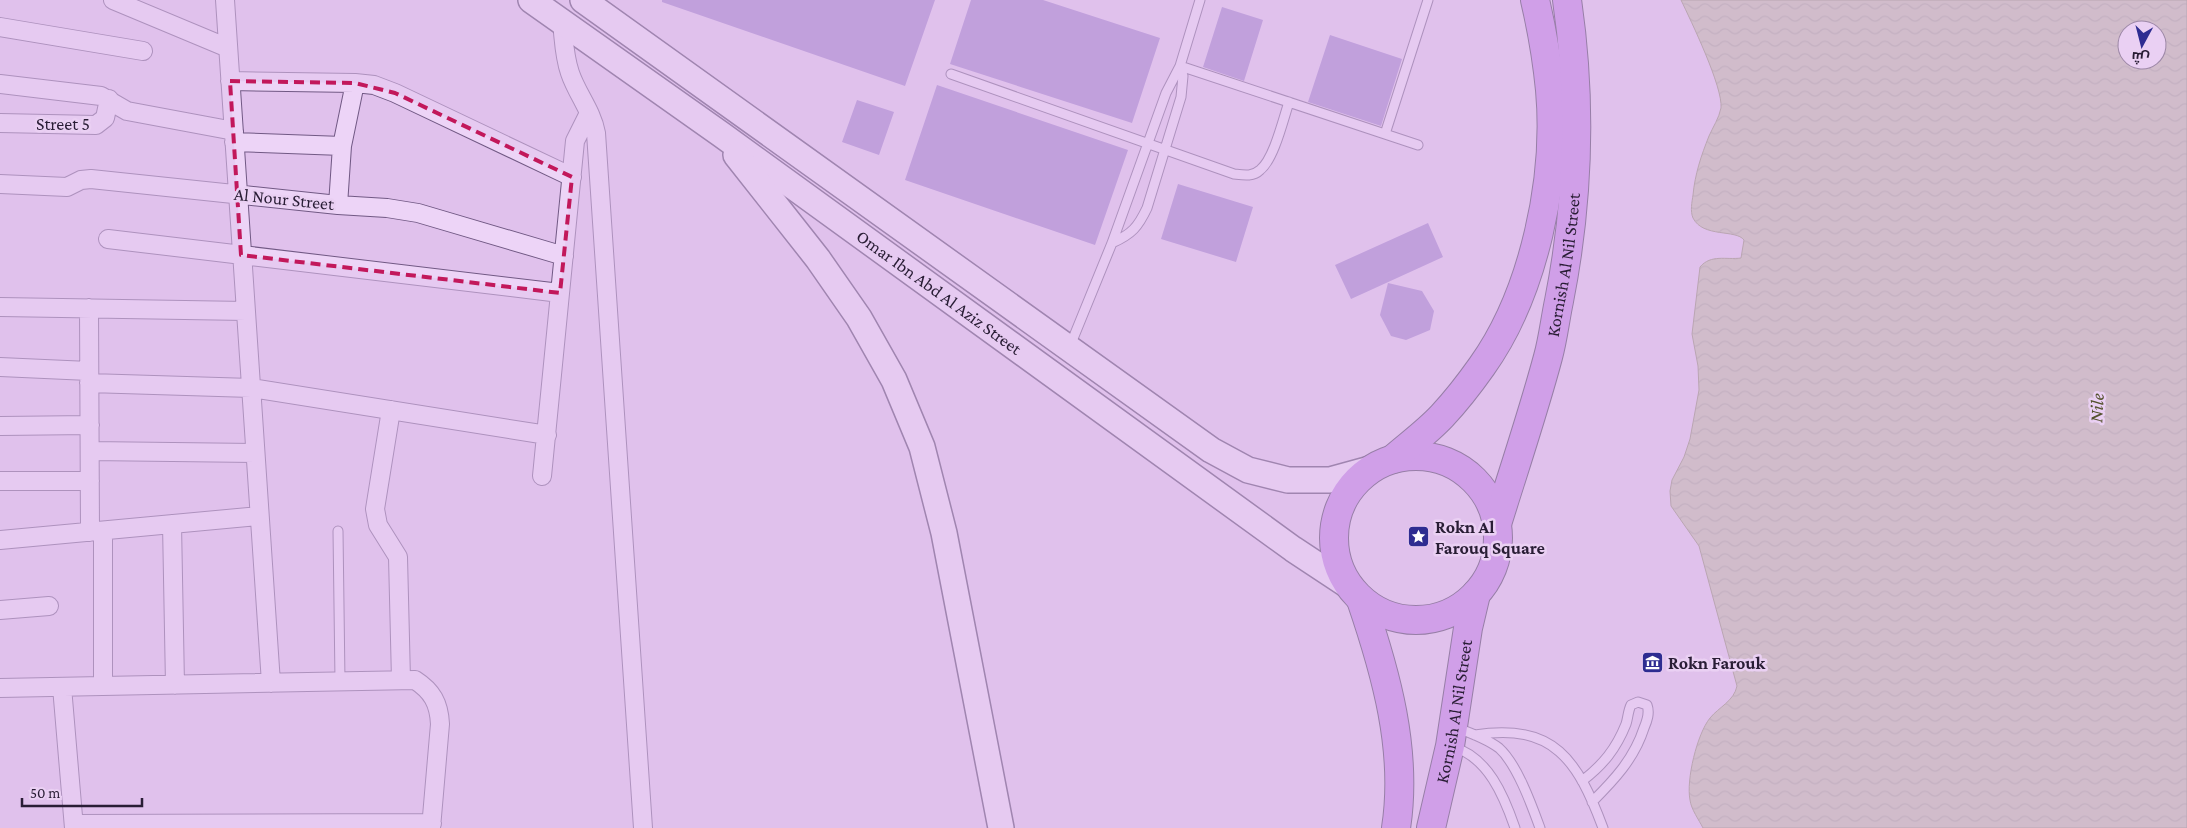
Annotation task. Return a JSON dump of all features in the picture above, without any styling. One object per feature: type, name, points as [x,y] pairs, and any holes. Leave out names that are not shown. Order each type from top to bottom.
[{"type":"highway","name":"Kornish Al Nil Street","points":[[1382,464],[1442,416],[1483,365],[1515,308],[1536,247],[1545,196],[1550,144],[1550,92],[1544,40],[1535,0]]},
{"type":"highway","name":"Kornish Al Nil Street","points":[[1497,524],[1548,356],[1566,264],[1576,172],[1578,128],[1576,75],[1566,0]]},
{"type":"highway","points":[[1355,593],[1379,611],[1392,616],[1420,620],[1441,616],[1454,610],[1476,594],[1490,573],[1498,549],[1497,524],[1492,508],[1484,492],[1473,479],[1460,468],[1444,461],[1427,457],[1410,456],[1382,464],[1354,484],[1342,502],[1335,523],[1334,545],[1338,567],[1355,593],[1377,647],[1391,705],[1399,754],[1400,788],[1396,828]]},
{"type":"highway","name":"Kornish Al Nil Street","points":[[1431,828],[1459,736],[1476,594]]},
{"type":"main road","name":"Omar Ibn Abd Al Aziz Street","points":[[531,0],[722,135],[1355,593]]},
{"type":"main road","name":"Omar Ibn Abd Al Aziz Street","points":[[583,0],[1212,450],[1248,470],[1288,480],[1330,480],[1382,464]]},
{"type":"main road","points":[[722,135],[818,259],[859,318],[894,380],[922,447],[944,533],[1001,828]]},
{"type":"street","points":[[113,0],[137,5],[228,48]]},
{"type":"street","points":[[225,0],[270,683]]},
{"type":"street","points":[[562,22],[566,59],[570,74],[589,113],[596,133],[643,828]]},
{"type":"street","points":[[0,27],[143,51]]},
{"type":"street","points":[[230,82],[355,82],[374,85],[395,93],[572,178]]},
{"type":"street","points":[[338,206],[342,146],[355,82]]},
{"type":"street","points":[[0,84],[101,96],[127,111],[234,136],[342,146]]},
{"type":"street","name":"Street 5","points":[[0,123],[96,125],[105,118],[109,99]]},
{"type":"street","points":[[542,476],[575,141],[589,113]]},
{"type":"street","name":"Al Nour Street","points":[[0,184],[66,187],[76,184],[81,180],[91,179],[338,206],[387,208],[418,213],[564,256]]},
{"type":"street","points":[[108,239],[560,293]]},
{"type":"street","points":[[0,307],[246,311]]},
{"type":"street","points":[[89,308],[90,481],[97,531],[103,686]]},
{"type":"street","points":[[0,367],[89,377],[251,388],[547,435]]},
{"type":"street","points":[[391,410],[375,509],[378,525],[398,557],[401,680]]},
{"type":"street","points":[[0,426],[90,425]]},
{"type":"street","points":[[90,451],[255,453]]},
{"type":"street","points":[[0,481],[90,481]]},
{"type":"street","points":[[0,540],[259,516]]},
{"type":"street","points":[[172,524],[175,684]]},
{"type":"street","points":[[0,610],[49,606]]},
{"type":"street","points":[[0,688],[415,680],[426,688],[434,698],[439,710],[440,724],[431,825],[74,826],[62,687]]},
{"type":"lane","points":[[1070,348],[1112,242],[1146,143],[1170,83],[1180,66],[1200,0]]},
{"type":"lane","points":[[1385,134],[1428,0]]},
{"type":"lane","points":[[1112,242],[1128,235],[1140,223],[1147,208],[1183,87],[1180,66]]},
{"type":"lane","points":[[1180,66],[1418,145]]},
{"type":"lane","points":[[951,74],[1234,174],[1248,176],[1260,171],[1268,161],[1289,102]]},
{"type":"lane","points":[[338,531],[340,681]]},
{"type":"lane","points":[[1582,781],[1599,768],[1611,755],[1621,738],[1631,705],[1638,702],[1647,705],[1649,711],[1646,722],[1633,754],[1624,769],[1592,802]]},
{"type":"lane","points":[[1459,736],[1500,731],[1525,734],[1549,744],[1568,759],[1582,781],[1603,828]]},
{"type":"lane","points":[[1459,736],[1466,750],[1482,763],[1495,782],[1515,828]]},
{"type":"lane","points":[[1459,736],[1500,749],[1516,772],[1540,828]]},
{"type":"highlighted area","points":[[230,81],[355,83],[395,93],[572,177],[560,293],[241,255]]},
{"type":"water","name":"Nile","points":[[1681,0],[2187,0],[2187,828],[1703,828],[1693,811],[1690,800],[1691,769],[1705,725],[1733,696],[1737,686],[1699,546],[1671,506],[1670,491],[1672,480],[1684,457],[1690,439],[1699,390],[1698,366],[1692,334],[1700,267],[1709,260],[1741,258],[1744,240],[1734,235],[1704,228],[1698,224],[1692,215],[1692,201],[1699,165],[1721,108],[1717,85],[1699,38]]},
{"type":"building","points":[[662,0],[935,0],[905,86],[662,2]]},
{"type":"building","points":[[971,0],[1043,0],[1160,38],[1132,123],[950,64]]},
{"type":"building","points":[[1222,7],[1263,20],[1244,81],[1203,67]]},
{"type":"building","points":[[1330,35],[1402,59],[1381,126],[1308,102]]},
{"type":"building","points":[[937,85],[1128,150],[1095,245],[905,180]]},
{"type":"building","points":[[857,100],[894,112],[879,155],[842,142]]},
{"type":"building","points":[[1178,184],[1253,207],[1236,262],[1161,239]]},
{"type":"building","points":[[1428,223],[1443,257],[1351,299],[1335,265]]},
{"type":"building","points":[[1388,283],[1422,291],[1434,311],[1430,330],[1406,340],[1391,336],[1380,315]]},
{"type":"place","name":"Rokn Al Farouq Square","points":[[1419,537]]},
{"type":"place","name":"Rokn Farouk","points":[[1652,663]]}]
